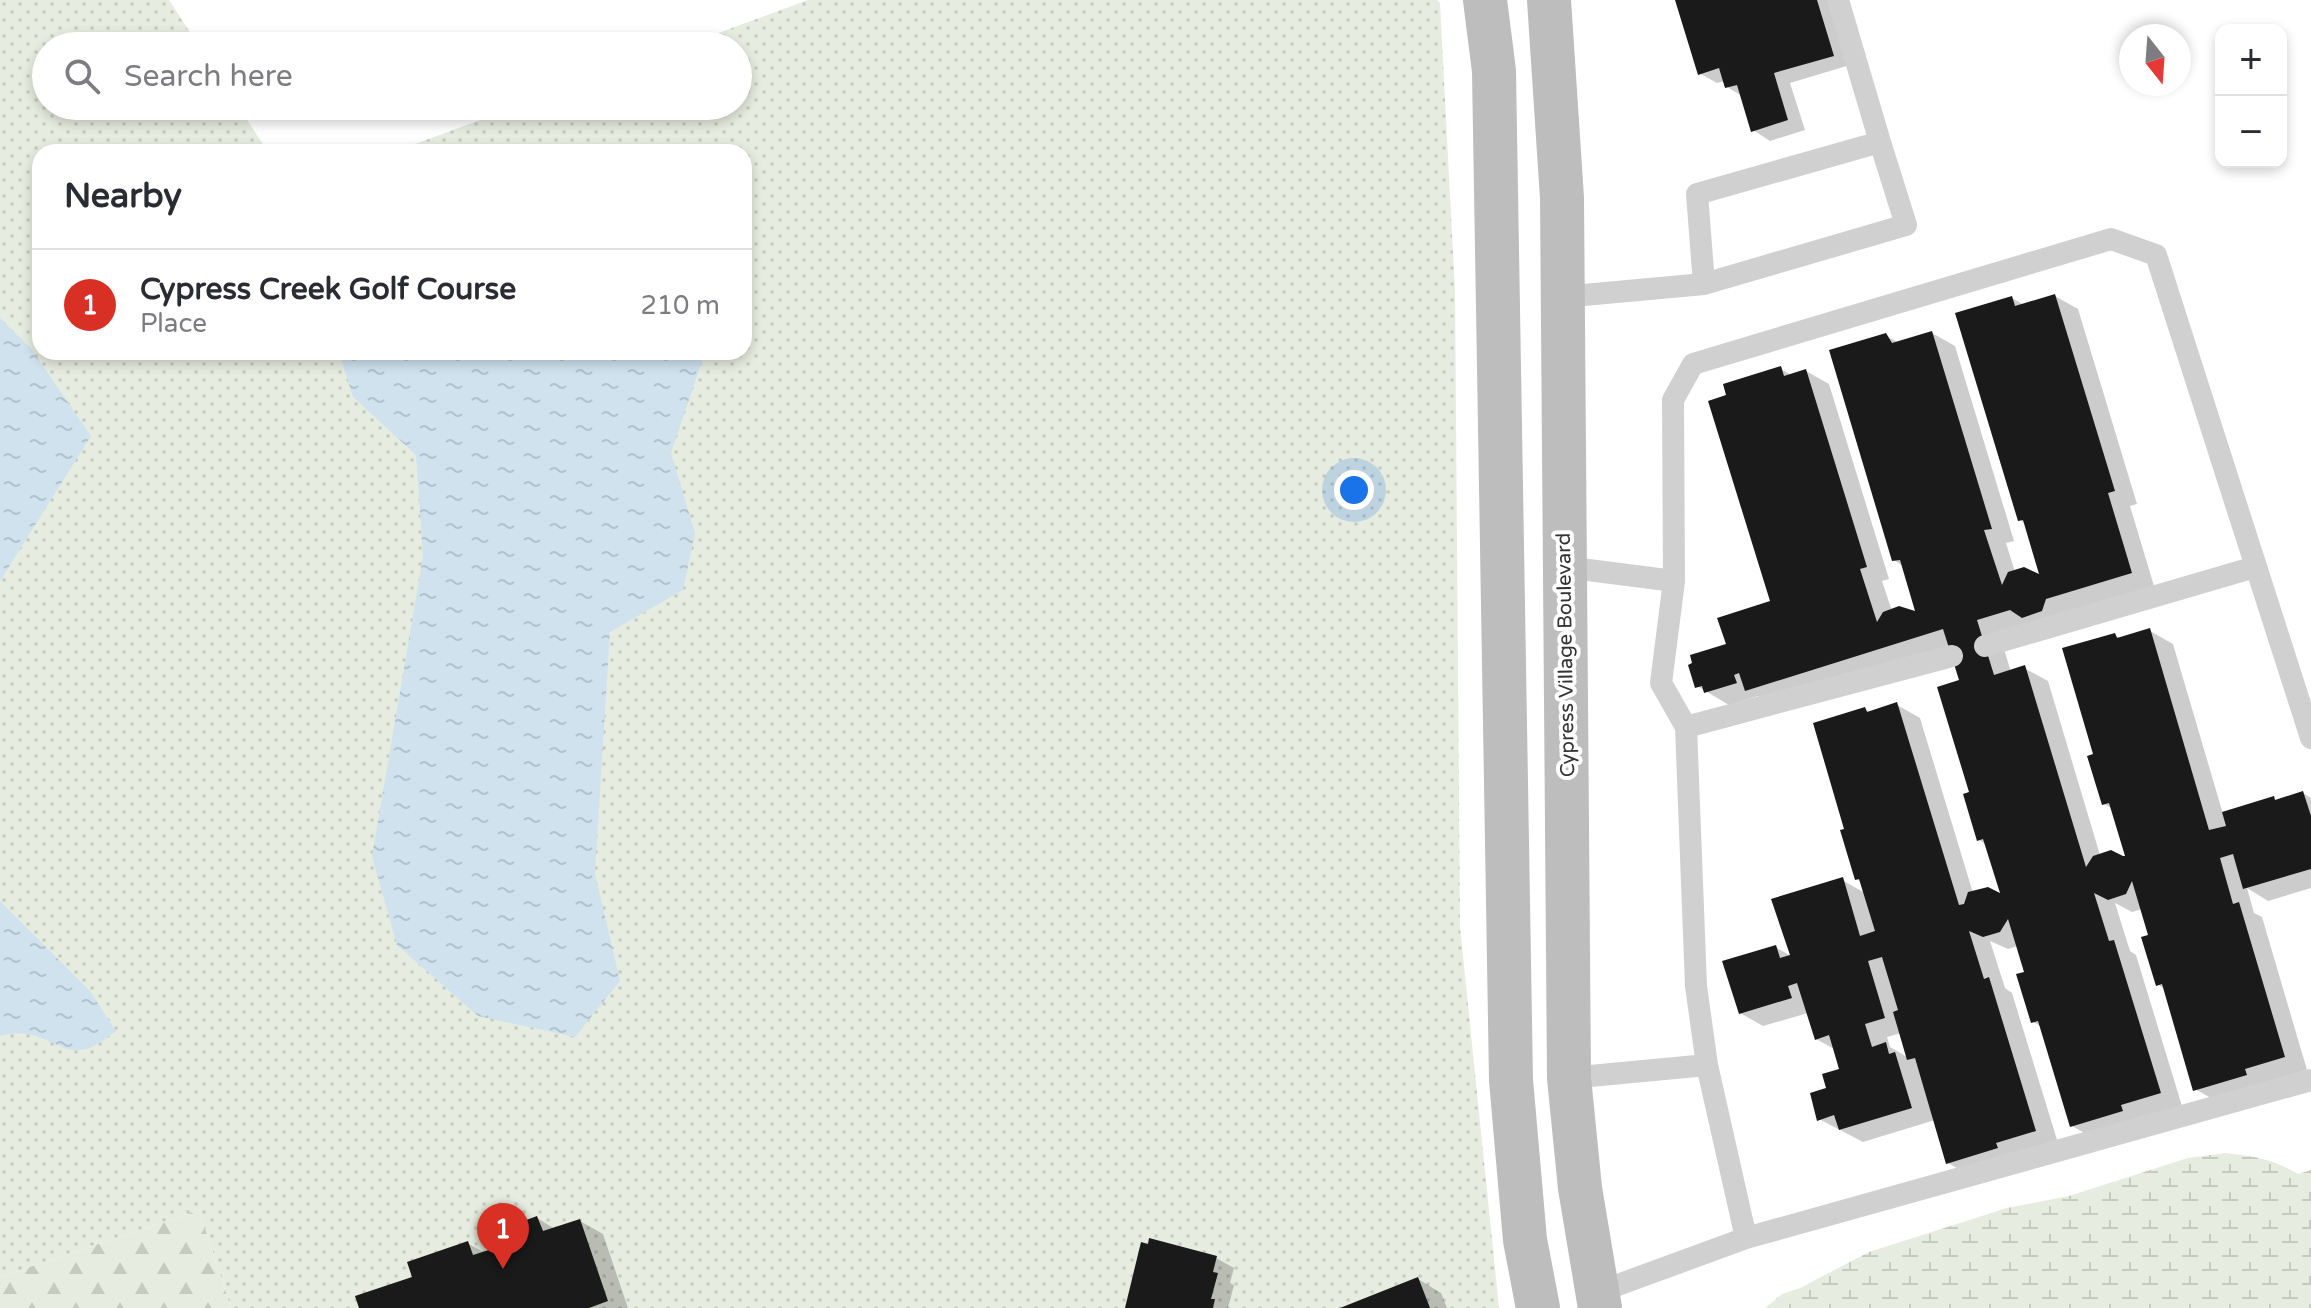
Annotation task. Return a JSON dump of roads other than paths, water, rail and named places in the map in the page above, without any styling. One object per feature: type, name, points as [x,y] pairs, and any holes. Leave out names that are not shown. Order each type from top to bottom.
[{"type":"street","points":[[1485,0],[1495,87],[1511,1080],[1525,1240],[1538,1308]]},
{"type":"street","name":"Cypress Village Boulevard","points":[[1549,0],[1562,198],[1569,1078],[1580,1188],[1598,1300]]},
{"type":"lane","points":[[1562,297],[1704,284],[1906,225],[1838,0]]},
{"type":"lane","points":[[1704,284],[1697,194],[1880,142]]},
{"type":"lane","points":[[1746,1238],[1707,1065],[1696,986],[1686,727],[1661,683],[1674,581],[1673,400],[1693,364],[2111,239],[2156,255],[2311,738]]},
{"type":"lane","points":[[1565,567],[1674,581]]},
{"type":"lane","points":[[1985,646],[2255,567]]},
{"type":"lane","points":[[1686,727],[1952,656]]},
{"type":"lane","points":[[1569,1078],[1707,1065]]},
{"type":"lane","points":[[1598,1300],[1746,1238],[2311,1080]]},
{"type":"water","points":[[0,318],[32,350],[32,360],[39,360],[91,436],[0,581]]},
{"type":"water","points":[[341,360],[702,360],[671,453],[695,533],[683,590],[610,632],[595,873],[620,981],[575,1037],[478,1016],[397,945],[372,856],[423,557],[416,455],[353,397]]},
{"type":"water","points":[[0,901],[90,991],[116,1031],[96,1045],[82,1050],[64,1048],[26,1034],[0,1036]]},
{"type":"place","name":"Cypress Creek Golf Course","points":[[503,1269]]}]
